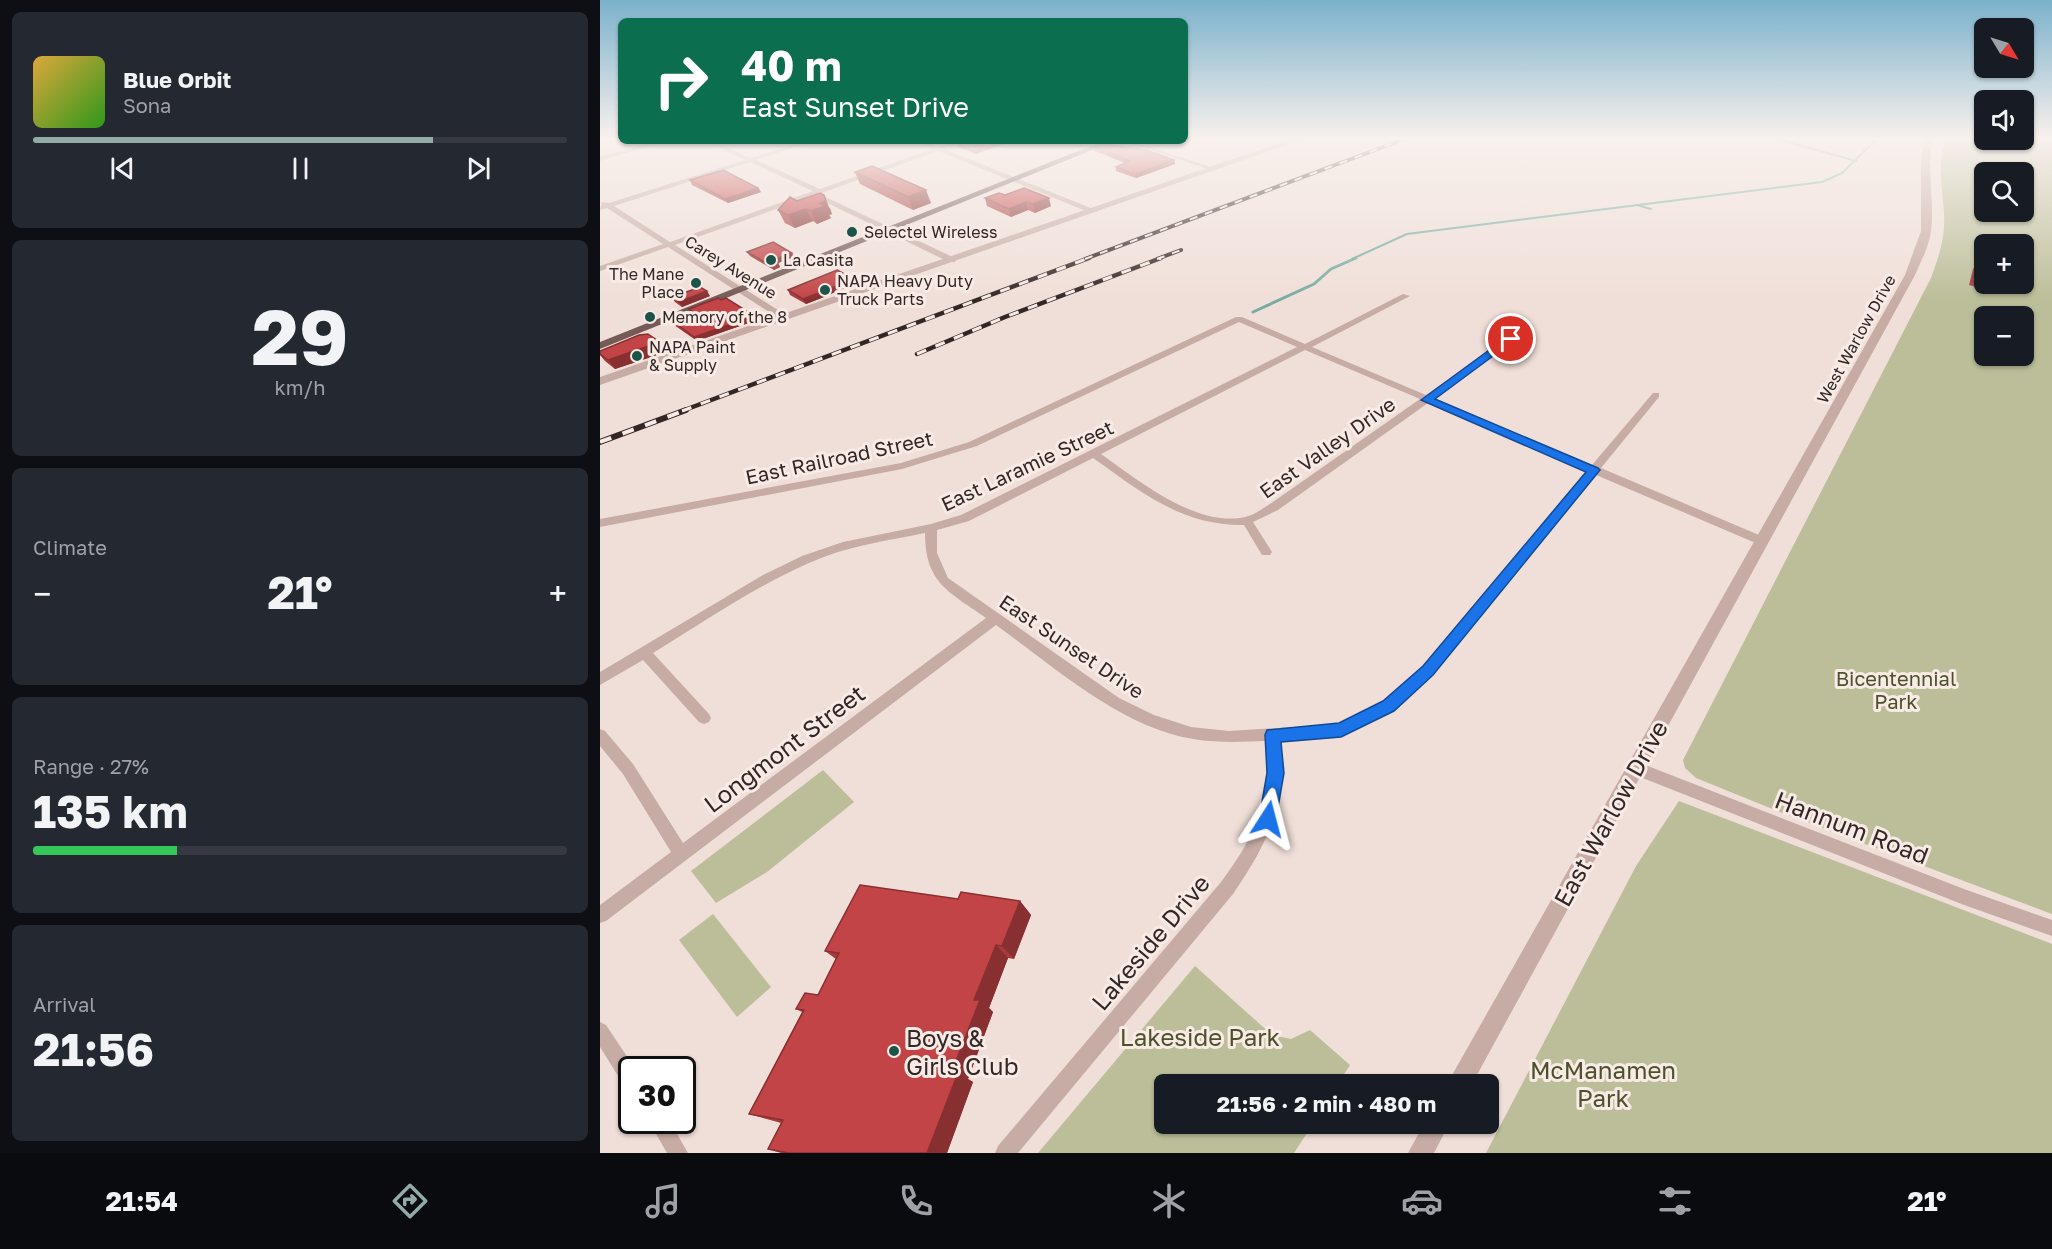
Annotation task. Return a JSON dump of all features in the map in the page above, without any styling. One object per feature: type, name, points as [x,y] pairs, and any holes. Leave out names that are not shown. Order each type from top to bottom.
[{"type":"main road","points":[[600,346],[985,192]]},
{"type":"street","points":[[602,205],[646,192]]},
{"type":"street","points":[[600,269],[816,192],[952,260]]},
{"type":"street","points":[[1045,192],[1094,211]]},
{"type":"street","points":[[600,381],[786,319],[1148,192]]},
{"type":"street","name":"West Warlow Drive","points":[[1762,541],[1866,355],[1922,249],[1927,212],[1926,192]]},
{"type":"street","name":"Carey Avenue","points":[[602,205],[786,319]]},
{"type":"street","name":"East Laramie Street","points":[[600,679],[767,578],[806,558],[843,546],[931,528],[965,518],[1406,296]]},
{"type":"street","name":"East Railroad Street","points":[[600,523],[902,466],[973,444],[1239,319],[1305,347]]},
{"type":"street","name":"East Valley Drive","points":[[1094,454],[1187,513],[1215,522],[1247,520],[1274,507],[1511,339]]},
{"type":"street","points":[[1305,347],[1762,541]]},
{"type":"street","name":"East Sunset Drive","points":[[931,528],[931,553],[943,581],[1114,702],[1150,720],[1201,734],[1229,737],[1341,730],[1389,706],[1428,670],[1656,395]]},
{"type":"street","name":"East Valley Drive","points":[[1247,520],[1266,552]]},
{"type":"street","name":"East Warlow Drive","points":[[1465,1074],[1762,541]]},
{"type":"street","name":"Longmont Street","points":[[600,915],[996,618]]},
{"type":"street","points":[[644,652],[704,718]]},
{"type":"street","points":[[600,735],[628,769],[681,854]]},
{"type":"street","name":"Lakeside Drive","points":[[1005,1153],[1227,888],[1253,852],[1268,819],[1275,773],[1273,735]]},
{"type":"street","name":"Hannum Road","points":[[1635,768],[1964,897],[2052,928]]},
{"type":"street","points":[[600,1031],[618,1059]]},
{"type":"street","points":[[666,1134],[678,1153]]},
{"type":"street","points":[[1420,1153],[1431,1134]]},
{"type":"green space","name":"Bicentennial Park","points":[[1942,192],[1974,192],[1974,222],[2034,222],[2034,192],[2052,192],[2052,914],[1696,778],[1685,768],[1683,760],[1931,278],[1943,234]]},
{"type":"green space","points":[[823,770],[854,802],[767,872],[716,903],[691,871]]},
{"type":"green space","name":"McManamen Park","points":[[1679,801],[2052,944],[2052,1153],[1486,1153],[1496,1134],[1499,1134],[1499,1128],[1636,866]]},
{"type":"green space","points":[[713,914],[771,987],[737,1017],[679,940]]},
{"type":"green space","name":"Lakeside Park","points":[[1195,966],[1272,1035],[1291,1039],[1310,1030],[1350,1065],[1344,1074],[1154,1074],[1154,1134],[1306,1134],[1294,1153],[1038,1153]]},
{"type":"building","points":[[712,192],[747,192],[725,199]]},
{"type":"building","points":[[897,192],[921,192],[908,197]]},
{"type":"building","points":[[1014,192],[1034,192],[1049,198],[1033,204],[1026,202],[1009,209],[985,198],[999,193],[1005,195]]},
{"type":"building","points":[[820,193],[824,195],[826,201],[820,203],[825,206],[788,215],[778,210],[790,197],[797,201]]},
{"type":"building","name":"La Casita","points":[[773,242],[792,253],[776,259],[778,263],[772,266],[747,252]]},
{"type":"building","points":[[837,270],[854,279],[803,299],[788,290]]},
{"type":"building","points":[[700,287],[707,291],[679,302],[672,297]]},
{"type":"building","points":[[718,298],[721,300],[726,298],[755,316],[694,337],[671,320],[693,312],[689,309]]},
{"type":"building","points":[[648,334],[660,342],[608,360],[600,354],[600,351],[639,335]]},
{"type":"building","name":"Boys & Girls Club","points":[[860,885],[958,899],[961,892],[1020,901],[1002,946],[996,945],[974,1000],[980,1000],[952,1071],[958,1073],[927,1153],[788,1153],[768,1149],[783,1120],[749,1114],[804,1010],[796,1009],[805,993],[818,995],[839,953],[825,951]]},
{"type":"waterway","points":[[1637,205],[1744,192]]},
{"type":"waterway","points":[[1352,259],[1407,234],[1637,205]]},
{"type":"waterway","points":[[1637,205],[1651,209]]},
{"type":"waterway","points":[[1253,312],[1314,284],[1331,269],[1356,258]]},
{"type":"railway","points":[[1085,259],[1264,192]]},
{"type":"railway","points":[[1157,259],[1181,250]]},
{"type":"railway","points":[[682,411],[1089,258]]},
{"type":"railway","points":[[917,354],[1005,317],[1161,258]]},
{"type":"railway","points":[[600,442],[686,410]]},
{"type":"place","name":"Selectel Wireless","points":[[852,232]]},
{"type":"place","name":"La Casita","points":[[771,260]]},
{"type":"place","name":"The Mane Place","points":[[696,283]]},
{"type":"place","name":"NAPA Heavy Duty Truck Parts","points":[[825,290]]},
{"type":"place","name":"Memory of the 8","points":[[650,317]]},
{"type":"place","name":"NAPA Paint & Supply","points":[[637,356]]},
{"type":"place","name":"Boys & Girls Club","points":[[894,1051]]},
{"type":"route","points":[[1268,819],[1275,773],[1273,735],[1341,730],[1389,706],[1428,670],[1594,470],[1427,400],[1511,339]]}]
